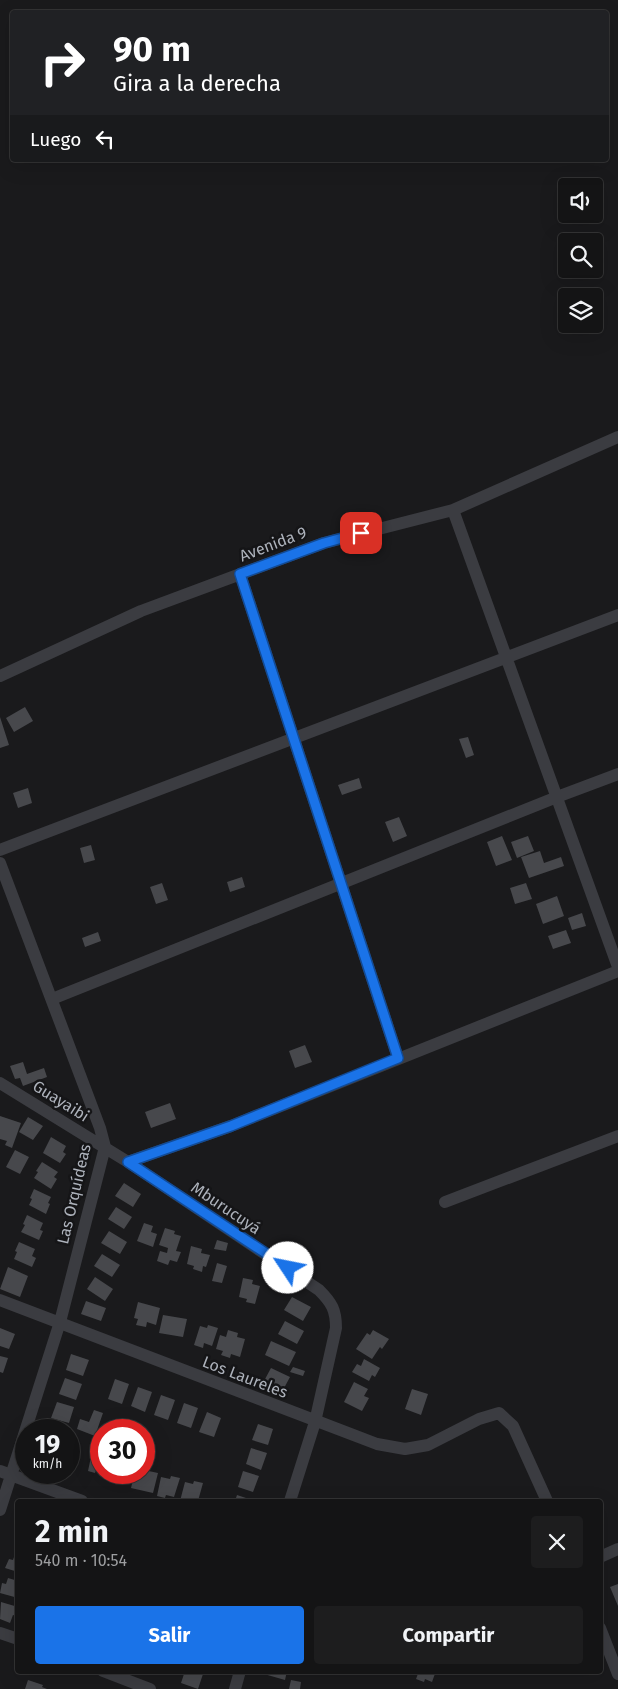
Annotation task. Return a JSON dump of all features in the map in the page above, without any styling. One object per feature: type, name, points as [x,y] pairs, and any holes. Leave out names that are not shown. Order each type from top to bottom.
[{"type":"street","name":"Avenida 9","points":[[0,676],[141,612],[324,543],[453,510],[618,437]]},
{"type":"street","points":[[453,510],[618,967]]},
{"type":"street","points":[[240,574],[398,1058]]},
{"type":"street","points":[[0,850],[618,616]]},
{"type":"street","points":[[52,998],[618,774]]},
{"type":"street","name":"Las Orquídeas","points":[[0,863],[100,1128],[105,1148],[60,1322],[5,1473],[0,1510]]},
{"type":"street","points":[[128,1162],[231,1126],[618,971]]},
{"type":"street","name":"Guayaibi","points":[[0,1083],[128,1162]]},
{"type":"street","points":[[445,1202],[618,1136]]},
{"type":"street","name":"Mburucuyá","points":[[128,1162],[320,1290],[330,1300],[336,1314],[336,1328],[315,1422],[291,1499]]},
{"type":"street","name":"Los Laureles","points":[[0,1300],[315,1422],[377,1444],[405,1449],[428,1444],[479,1419],[500,1413],[512,1426],[545,1499]]},
{"type":"street","points":[[5,1473],[76,1499]]},
{"type":"street","points":[[603,1556],[618,1549]]},
{"type":"street","points":[[0,1633],[15,1638]]},
{"type":"street","points":[[603,1636],[618,1674]]},
{"type":"street","points":[[111,1674],[150,1689]]},
{"type":"street","points":[[235,1689],[239,1674]]},
{"type":"building","points":[[25,707],[33,721],[14,732],[6,718]]},
{"type":"building","points":[[0,717],[9,745],[0,748]]},
{"type":"building","points":[[468,737],[474,755],[466,758],[459,739]]},
{"type":"building","points":[[359,778],[362,788],[342,795],[338,785]]},
{"type":"building","points":[[28,788],[32,803],[18,808],[13,793]]},
{"type":"building","points":[[399,817],[407,836],[393,842],[385,822]]},
{"type":"building","points":[[502,836],[512,860],[496,866],[487,842]]},
{"type":"building","points":[[528,836],[534,851],[517,858],[511,842]]},
{"type":"building","points":[[91,845],[95,860],[84,863],[80,848]]},
{"type":"building","points":[[540,851],[544,863],[561,857],[564,866],[529,878],[521,857]]},
{"type":"building","points":[[242,877],[245,887],[230,892],[227,882]]},
{"type":"building","points":[[162,883],[168,900],[156,904],[150,887]]},
{"type":"building","points":[[526,883],[532,899],[515,904],[510,888]]},
{"type":"building","points":[[557,896],[564,916],[543,924],[536,904]]},
{"type":"building","points":[[582,913],[586,926],[572,930],[568,918]]},
{"type":"building","points":[[566,930],[571,943],[553,949],[548,936]]},
{"type":"building","points":[[98,932],[101,941],[85,947],[82,938]]},
{"type":"building","points":[[305,1045],[312,1062],[295,1068],[289,1051]]},
{"type":"building","points":[[23,1062],[27,1074],[44,1068],[47,1077],[23,1086],[20,1078],[15,1079],[10,1066]]},
{"type":"building","points":[[170,1103],[176,1119],[151,1128],[145,1112]]},
{"type":"building","points":[[0,1116],[21,1123],[12,1148],[5,1145],[7,1141],[0,1139]]},
{"type":"building","points":[[28,1117],[43,1126],[33,1140],[19,1132]]},
{"type":"building","points":[[51,1137],[66,1146],[63,1152],[66,1154],[60,1163],[43,1153]]},
{"type":"building","points":[[15,1150],[29,1157],[20,1174],[6,1167]]},
{"type":"building","points":[[42,1162],[58,1172],[54,1177],[57,1179],[51,1189],[34,1178]]},
{"type":"building","points":[[124,1183],[141,1194],[133,1207],[115,1196]]},
{"type":"building","points":[[34,1189],[51,1197],[46,1214],[29,1205]]},
{"type":"building","points":[[116,1207],[132,1217],[124,1229],[108,1219]]},
{"type":"building","points":[[27,1215],[43,1223],[40,1230],[43,1231],[39,1240],[21,1232]]},
{"type":"building","points":[[144,1223],[153,1226],[151,1232],[157,1234],[153,1247],[137,1241]]},
{"type":"building","points":[[165,1228],[175,1231],[174,1234],[181,1236],[176,1251],[181,1252],[177,1262],[170,1260],[168,1265],[157,1261],[160,1251],[167,1253],[168,1248],[159,1245]]},
{"type":"building","points":[[109,1231],[127,1242],[120,1254],[101,1243]]},
{"type":"building","points":[[217,1240],[228,1243],[226,1251],[214,1249]]},
{"type":"building","points":[[19,1242],[35,1249],[32,1256],[36,1258],[32,1267],[14,1259]]},
{"type":"building","points":[[191,1246],[202,1249],[201,1253],[210,1255],[206,1267],[203,1266],[202,1272],[193,1269],[194,1266],[187,1264]]},
{"type":"building","points":[[102,1254],[120,1265],[112,1277],[94,1266]]},
{"type":"building","points":[[217,1263],[227,1266],[222,1283],[212,1281]]},
{"type":"building","points":[[8,1267],[28,1276],[20,1297],[0,1289]]},
{"type":"building","points":[[95,1277],[113,1289],[105,1301],[87,1289]]},
{"type":"building","points":[[243,1278],[253,1280],[252,1284],[260,1286],[255,1304],[246,1302],[247,1299],[239,1297]]},
{"type":"building","points":[[292,1297],[311,1307],[303,1321],[284,1310]]},
{"type":"building","points":[[86,1301],[106,1308],[101,1321],[81,1314]]},
{"type":"building","points":[[138,1302],[160,1308],[156,1325],[147,1322],[146,1327],[136,1325],[138,1319],[134,1318]]},
{"type":"building","points":[[163,1315],[187,1319],[183,1337],[159,1333]]},
{"type":"building","points":[[285,1321],[304,1331],[297,1344],[278,1334]]},
{"type":"building","points":[[208,1325],[218,1328],[212,1346],[204,1343],[203,1348],[194,1345],[200,1326],[207,1328]]},
{"type":"building","points":[[0,1328],[15,1334],[9,1349],[0,1346]]},
{"type":"building","points":[[228,1330],[238,1333],[237,1337],[245,1339],[240,1357],[231,1354],[230,1358],[221,1355],[223,1351],[216,1349],[220,1335],[226,1337]]},
{"type":"building","points":[[373,1330],[389,1339],[382,1349],[380,1347],[372,1359],[356,1349],[367,1333],[370,1335]]},
{"type":"building","points":[[271,1341],[296,1352],[289,1366],[265,1355]]},
{"type":"building","points":[[71,1354],[89,1360],[83,1376],[66,1370]]},
{"type":"building","points":[[0,1356],[8,1358],[3,1373],[0,1372]]},
{"type":"building","points":[[364,1359],[380,1368],[375,1377],[372,1375],[369,1381],[352,1372],[357,1364],[361,1366]]},
{"type":"building","points":[[293,1367],[305,1371],[303,1376],[290,1372]]},
{"type":"building","points":[[271,1368],[290,1377],[283,1390],[264,1381]]},
{"type":"building","points":[[65,1378],[82,1384],[76,1400],[59,1394]]},
{"type":"building","points":[[115,1379],[129,1384],[122,1404],[108,1399]]},
{"type":"building","points":[[354,1382],[368,1389],[364,1396],[369,1398],[362,1411],[344,1402]]},
{"type":"building","points":[[138,1387],[152,1392],[145,1412],[131,1406]]},
{"type":"building","points":[[412,1389],[428,1394],[421,1415],[405,1409]]},
{"type":"building","points":[[161,1395],[175,1400],[168,1420],[154,1415]]},
{"type":"building","points":[[57,1402],[74,1407],[70,1419],[51,1418]]},
{"type":"building","points":[[184,1403],[198,1408],[191,1428],[177,1423]]},
{"type":"building","points":[[94,1410],[103,1413],[101,1419],[90,1419]]},
{"type":"building","points":[[207,1412],[221,1418],[214,1437],[199,1432]]},
{"type":"building","points":[[80,1419],[89,1422],[90,1420],[90,1434],[80,1430]]},
{"type":"building","points":[[258,1424],[273,1429],[268,1445],[252,1440]]},
{"type":"building","points":[[251,1448],[267,1453],[261,1470],[246,1464]]},
{"type":"building","points":[[243,1471],[259,1476],[253,1492],[238,1487]]},
{"type":"building","points":[[155,1472],[158,1473],[153,1493],[131,1488],[132,1484],[155,1484]]},
{"type":"building","points":[[171,1476],[180,1478],[174,1497],[166,1495],[165,1498],[157,1496],[161,1477],[170,1479]]},
{"type":"building","points":[[194,1481],[203,1483],[199,1499],[181,1499],[185,1482],[193,1484]]},
{"type":"building","points":[[237,1495],[249,1499],[236,1499]]},
{"type":"building","points":[[15,1554],[15,1571],[5,1568],[9,1559],[13,1560]]},
{"type":"building","points":[[8,1578],[15,1580],[15,1597],[0,1593],[2,1583],[6,1584]]},
{"type":"building","points":[[618,1584],[618,1606],[610,1587]]},
{"type":"building","points":[[1,1602],[15,1606],[15,1616],[13,1615],[10,1623],[0,1619]]},
{"type":"building","points":[[184,1674],[203,1674],[198,1689],[181,1683]]},
{"type":"building","points":[[264,1674],[286,1674],[285,1680]]},
{"type":"building","points":[[418,1674],[435,1674],[432,1682],[425,1679],[424,1682],[416,1679]]},
{"type":"building","points":[[28,1680],[43,1685],[42,1687],[47,1689],[25,1689]]},
{"type":"building","points":[[291,1680],[301,1682],[300,1689],[289,1689]]},
{"type":"route","points":[[288,1268],[128,1162],[231,1126],[398,1058],[240,574],[324,543],[361,533]]}]
